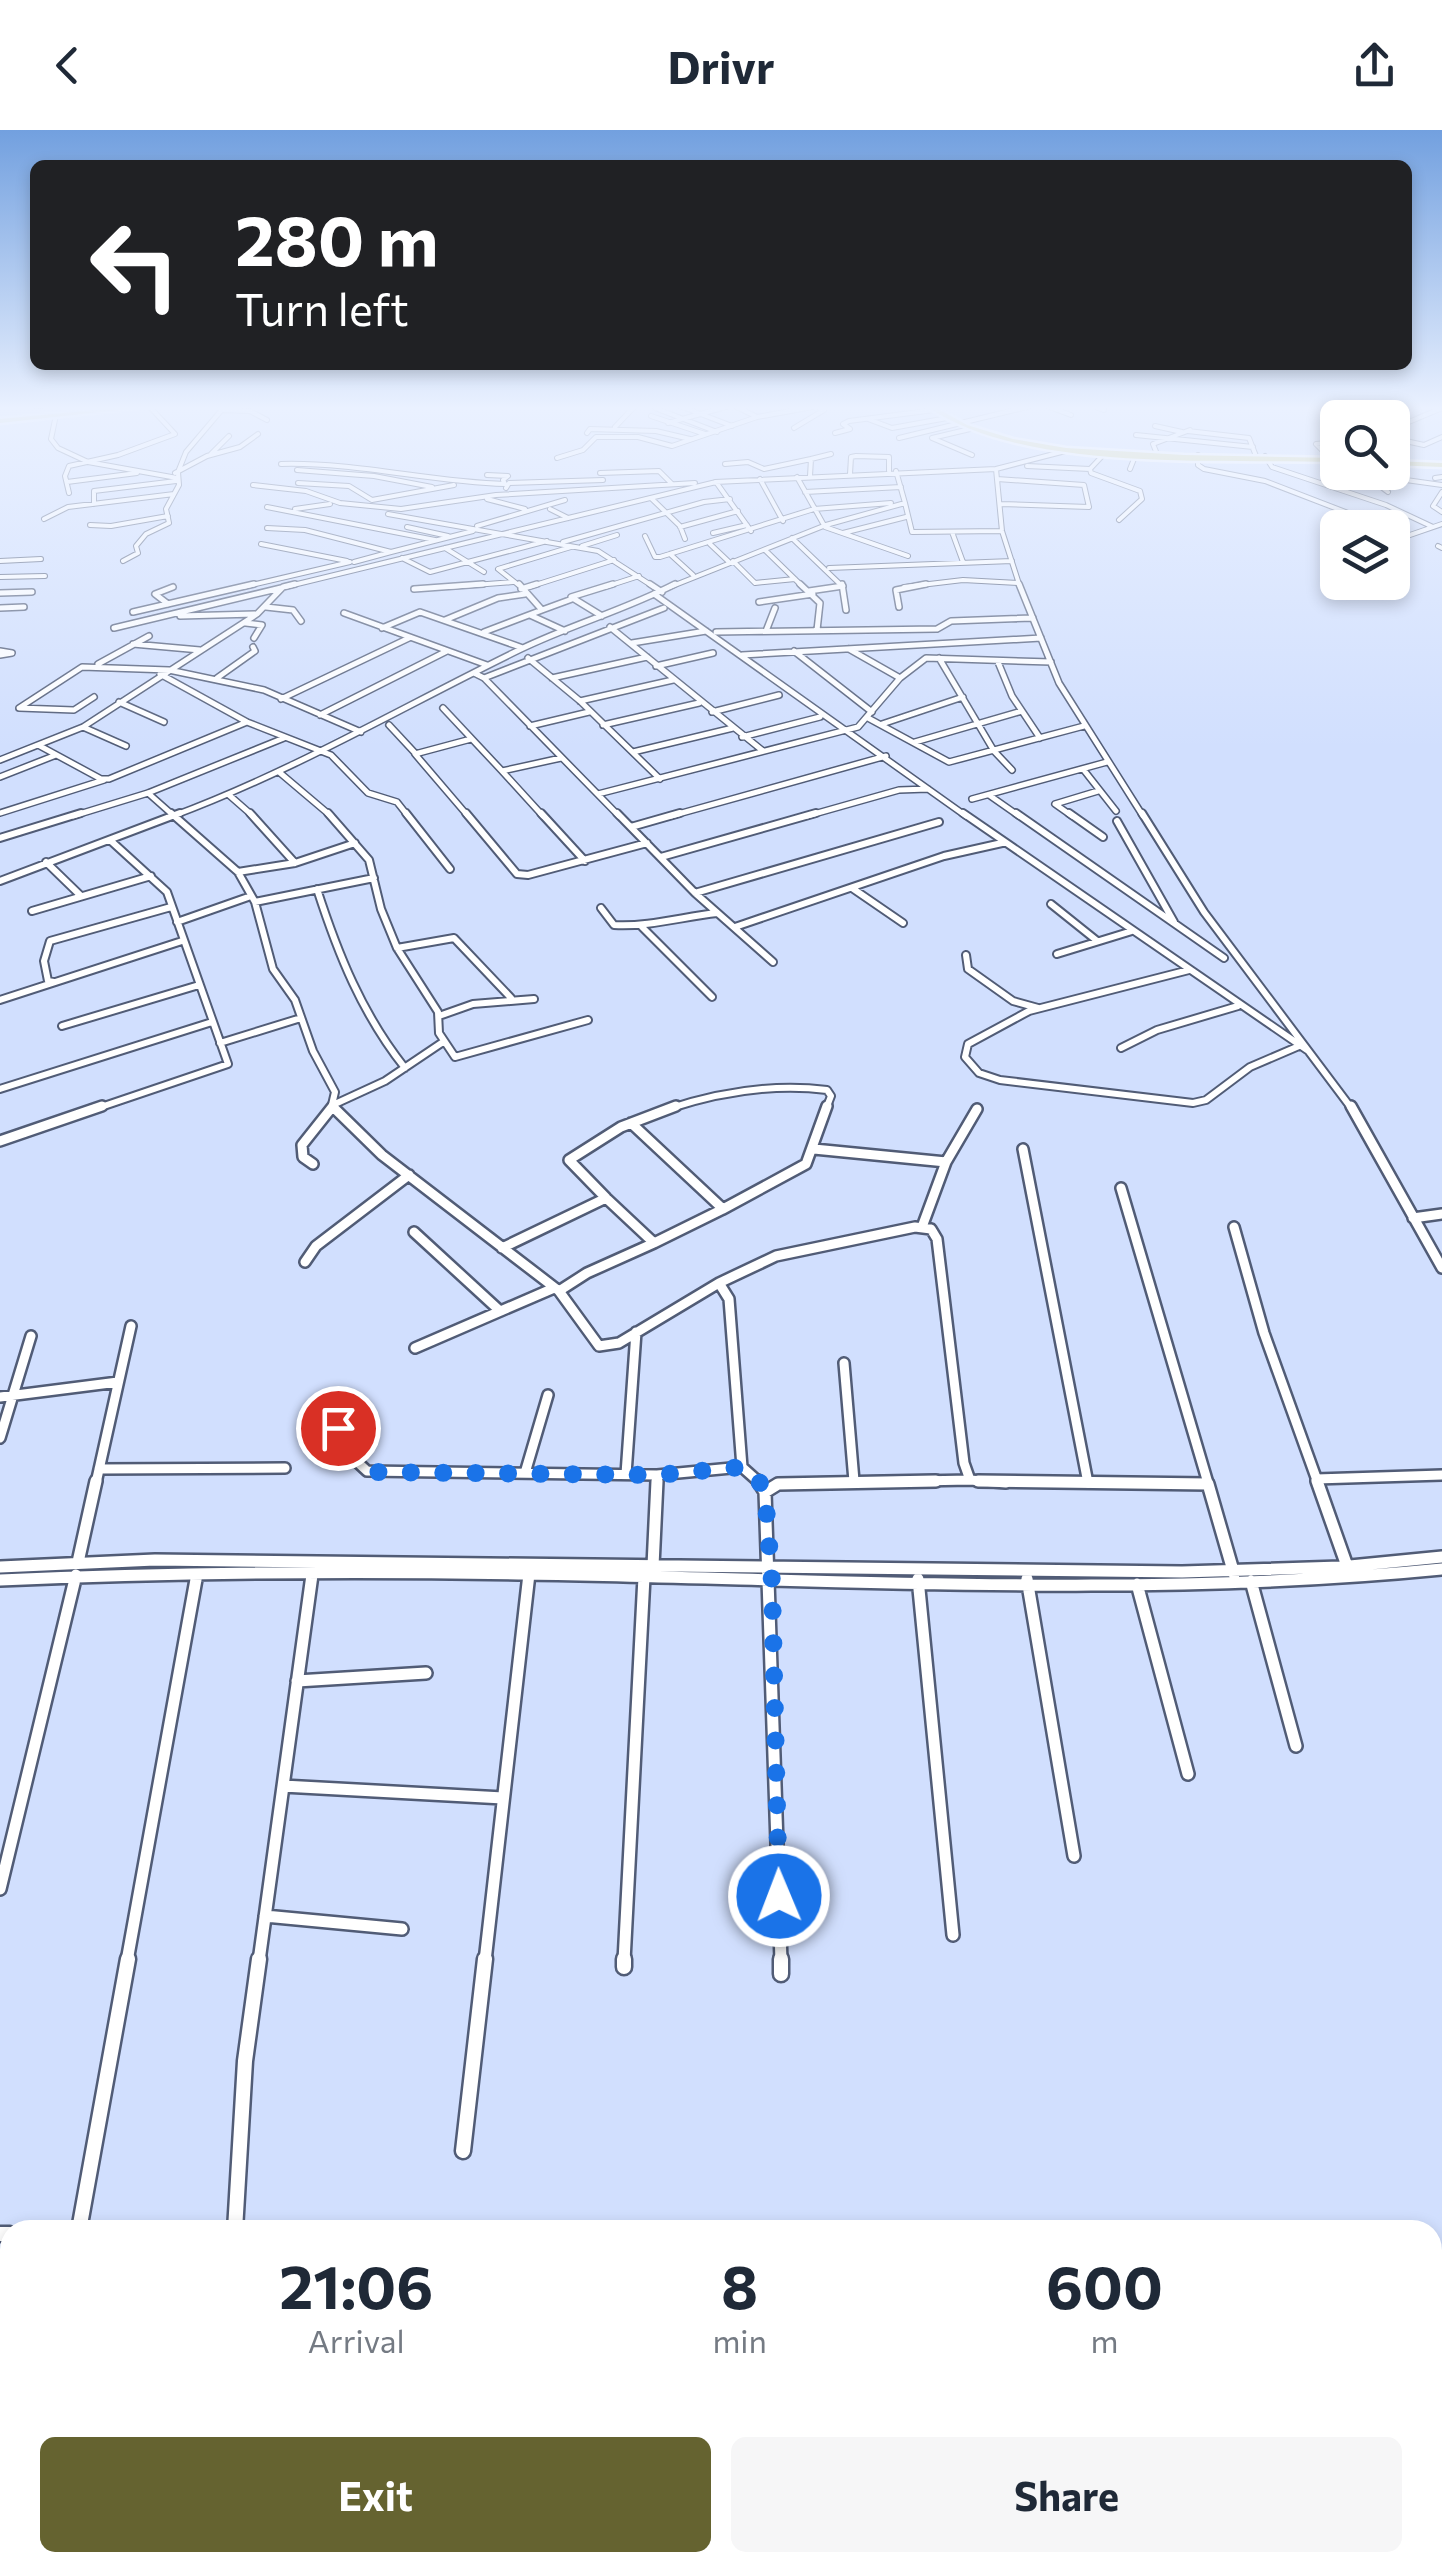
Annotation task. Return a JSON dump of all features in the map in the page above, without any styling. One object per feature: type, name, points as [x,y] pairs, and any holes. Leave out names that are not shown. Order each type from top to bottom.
[{"type":"street","points":[[90,525],[146,520]]},
{"type":"street","points":[[123,561],[138,553],[136,546],[146,534],[170,523],[169,520]]},
{"type":"street","points":[[317,533],[340,520],[436,540]]},
{"type":"street","points":[[423,520],[577,546],[614,560],[1002,843],[1314,1054]]},
{"type":"street","points":[[472,528],[496,520]]},
{"type":"street","points":[[114,628],[560,520]]},
{"type":"street","points":[[561,543],[643,520]]},
{"type":"street","points":[[674,520],[685,538]]},
{"type":"street","points":[[680,527],[707,520]]},
{"type":"street","points":[[743,520],[749,528]]},
{"type":"street","points":[[713,532],[786,520]]},
{"type":"street","points":[[820,520],[840,534],[909,554],[912,563]]},
{"type":"street","points":[[0,882],[229,795],[323,752],[523,648],[693,575],[845,520]]},
{"type":"street","points":[[840,534],[895,520]]},
{"type":"street","points":[[907,520],[910,534],[1002,531]]},
{"type":"street","points":[[1001,520],[1018,583],[1059,684],[1204,912],[1351,1107],[1442,1268]]},
{"type":"street","points":[[1420,520],[1433,526]]},
{"type":"street","points":[[781,522],[843,586],[846,610]]},
{"type":"street","points":[[1410,535],[1442,524]]},
{"type":"street","points":[[407,527],[450,536]]},
{"type":"street","points":[[267,528],[317,533],[391,552]]},
{"type":"street","points":[[644,536],[655,557],[710,544],[749,528]]},
{"type":"street","points":[[133,612],[480,529]]},
{"type":"street","points":[[952,532],[962,562]]},
{"type":"street","points":[[542,610],[513,577],[498,569],[617,536]]},
{"type":"street","points":[[402,558],[426,572],[550,541]]},
{"type":"street","points":[[261,544],[368,566]]},
{"type":"street","points":[[710,544],[755,583],[795,579]]},
{"type":"street","points":[[444,548],[484,572]]},
{"type":"street","points":[[765,550],[820,604],[818,630]]},
{"type":"street","points":[[670,554],[693,575]]},
{"type":"street","points":[[0,561],[41,559]]},
{"type":"street","points":[[445,620],[614,560]]},
{"type":"street","points":[[829,568],[1012,561]]},
{"type":"street","points":[[0,577],[44,576]]},
{"type":"street","points":[[484,632],[639,576]]},
{"type":"street","points":[[899,606],[896,590],[906,586],[969,580],[1018,583]]},
{"type":"street","points":[[414,590],[514,582]]},
{"type":"street","points":[[168,604],[155,594],[173,586]]},
{"type":"street","points":[[759,602],[843,586]]},
{"type":"street","points":[[0,760],[83,727],[257,614],[283,587]]},
{"type":"street","points":[[0,593],[32,592]]},
{"type":"street","points":[[572,599],[602,616]]},
{"type":"street","points":[[0,608],[24,607]]},
{"type":"street","points":[[266,607],[293,610],[301,621]]},
{"type":"street","points":[[484,678],[664,608]]},
{"type":"street","points":[[766,631],[775,608]]},
{"type":"street","points":[[382,628],[420,612],[523,648]]},
{"type":"street","points":[[344,613],[487,666]]},
{"type":"street","points":[[178,616],[257,614]]},
{"type":"street","points":[[530,615],[565,631]]},
{"type":"street","points":[[632,644],[711,631],[937,629],[951,621],[1033,618]]},
{"type":"street","points":[[243,622],[262,625],[254,638]]},
{"type":"street","points":[[610,626],[764,752]]},
{"type":"street","points":[[894,629],[905,646]]},
{"type":"street","points":[[96,666],[148,636]]},
{"type":"street","points":[[281,699],[409,638]]},
{"type":"street","points":[[746,655],[1042,638]]},
{"type":"street","points":[[133,644],[202,650]]},
{"type":"street","points":[[217,678],[250,658],[253,647]]},
{"type":"street","points":[[849,649],[900,678]]},
{"type":"street","points":[[320,715],[447,651]]},
{"type":"street","points":[[794,651],[882,724],[948,762],[1084,726]]},
{"type":"street","points":[[656,666],[713,653]]},
{"type":"street","points":[[552,678],[647,657]]},
{"type":"street","points":[[528,658],[580,701],[660,778]]},
{"type":"street","points":[[939,658],[994,750],[1012,770]]},
{"type":"street","points":[[598,794],[859,727],[900,678],[921,660],[1052,662]]},
{"type":"street","points":[[998,662],[1040,738]]},
{"type":"street","points":[[94,698],[74,710],[19,708],[77,668],[169,670],[264,690],[361,732]]},
{"type":"street","points":[[474,673],[484,678],[695,893],[773,962]]},
{"type":"street","points":[[160,674],[247,722],[331,755],[368,794],[397,802],[450,870]]},
{"type":"street","points":[[580,701],[673,680]]},
{"type":"street","points":[[712,712],[780,695]]},
{"type":"street","points":[[882,724],[963,696]]},
{"type":"street","points":[[119,702],[164,722]]},
{"type":"street","points":[[602,725],[700,703]]},
{"type":"street","points":[[442,708],[585,861]]},
{"type":"street","points":[[916,742],[1022,711]]},
{"type":"street","points":[[530,726],[589,712]]},
{"type":"street","points":[[742,736],[820,717]]},
{"type":"street","points":[[0,813],[104,780],[247,722]]},
{"type":"street","points":[[389,725],[517,874],[528,876],[646,843]]},
{"type":"street","points":[[83,727],[126,746]]},
{"type":"street","points":[[633,752],[733,728]]},
{"type":"street","points":[[0,838],[148,793],[284,738]]},
{"type":"street","points":[[415,752],[470,738]]},
{"type":"street","points":[[40,746],[104,780]]},
{"type":"street","points":[[0,777],[56,756]]},
{"type":"street","points":[[631,827],[886,756]]},
{"type":"street","points":[[502,771],[560,758]]},
{"type":"street","points":[[972,800],[1108,762]]},
{"type":"street","points":[[1083,769],[1116,811]]},
{"type":"street","points":[[279,772],[369,860],[381,909],[397,948],[439,1016],[443,1042],[455,1057],[588,1020]]},
{"type":"street","points":[[661,857],[899,790],[931,789]]},
{"type":"street","points":[[1098,791],[1055,804],[1103,837]]},
{"type":"street","points":[[148,793],[238,872],[253,899],[273,969],[295,1000],[336,1092],[334,1106],[302,1146],[303,1157],[313,1164]]},
{"type":"street","points":[[229,795],[266,827],[295,863]]},
{"type":"street","points":[[988,795],[1224,958]]},
{"type":"street","points":[[1117,821],[1164,898],[1175,924]]},
{"type":"street","points":[[695,893],[762,875],[823,852],[939,822]]},
{"type":"street","points":[[0,1141],[223,1068],[228,1062],[167,892],[110,840]]},
{"type":"street","points":[[238,872],[295,863],[355,843]]},
{"type":"street","points":[[734,927],[944,856],[1002,843]]},
{"type":"street","points":[[46,862],[81,896]]},
{"type":"street","points":[[32,911],[151,876]]},
{"type":"street","points":[[178,922],[253,899],[374,878]]},
{"type":"street","points":[[852,888],[903,923]]},
{"type":"street","points":[[317,890],[345,971],[368,1018],[406,1068]]},
{"type":"street","points":[[1051,904],[1096,940]]},
{"type":"street","points":[[56,982],[48,981],[44,966],[50,941],[171,907]]},
{"type":"street","points":[[601,908],[614,925],[642,927],[655,921],[717,913]]},
{"type":"street","points":[[642,927],[712,996]]},
{"type":"street","points":[[1057,954],[1132,930]]},
{"type":"street","points":[[397,948],[454,938],[511,998]]},
{"type":"street","points":[[0,1000],[182,940]]},
{"type":"street","points":[[966,955],[968,969],[1013,1001],[1038,1008]]},
{"type":"street","points":[[1189,970],[1038,1008],[968,1044],[964,1057],[972,1066],[1000,1080],[1194,1103],[1206,1100],[1250,1067],[1299,1046]]},
{"type":"street","points":[[62,1026],[200,984]]},
{"type":"street","points":[[439,1016],[473,1004],[534,999]]},
{"type":"street","points":[[1120,1048],[1158,1030],[1238,1006]]},
{"type":"street","points":[[220,1043],[301,1018]]},
{"type":"street","points":[[0,1089],[212,1022]]},
{"type":"street","points":[[334,1106],[406,1068],[443,1042]]},
{"type":"street","points":[[416,1348],[557,1290],[587,1273],[654,1243],[796,1171],[814,1149],[832,1096],[820,1088],[746,1091],[673,1105],[631,1123],[569,1160],[654,1243]]},
{"type":"street","points":[[334,1106],[382,1155],[557,1290],[598,1346],[610,1347],[758,1263],[796,1250],[922,1227],[931,1229],[937,1239],[964,1462],[970,1480]]},
{"type":"street","points":[[922,1227],[946,1162],[977,1109]]},
{"type":"street","points":[[631,1123],[723,1209]]},
{"type":"street","points":[[814,1149],[946,1162]]},
{"type":"street","points":[[1023,1149],[1088,1484]]},
{"type":"street","points":[[305,1262],[316,1246],[410,1175]]},
{"type":"street","points":[[1121,1188],[1234,1575]]},
{"type":"street","points":[[502,1248],[606,1198]]},
{"type":"street","points":[[1413,1218],[1442,1214]]},
{"type":"street","points":[[1234,1227],[1264,1332],[1347,1566]]},
{"type":"street","points":[[414,1232],[500,1312]]},
{"type":"street","points":[[720,1283],[730,1300],[742,1467]]},
{"type":"street","points":[[0,1887],[131,1326]]},
{"type":"street","points":[[626,1474],[636,1332]]},
{"type":"street","points":[[0,1438],[31,1336]]},
{"type":"street","points":[[844,1362],[854,1481]]},
{"type":"street","points":[[0,1396],[118,1382]]},
{"type":"street","points":[[525,1473],[548,1395]]},
{"type":"street","points":[[323,1398],[353,1458],[367,1472],[657,1475],[742,1467],[755,1474],[765,1492],[770,1576],[781,1974]]},
{"type":"street","points":[[98,1469],[284,1468]]},
{"type":"street","points":[[654,1566],[657,1475]]},
{"type":"street","points":[[1316,1478],[1442,1475]]},
{"type":"street","points":[[765,1492],[778,1484],[854,1481],[1208,1484]]},
{"type":"street","points":[[1026,1577],[1137,1584],[1442,1558]]},
{"type":"street","points":[[0,1567],[77,1569],[340,1562],[654,1566],[770,1576]]},
{"type":"street","points":[[336,1576],[340,1562]]},
{"type":"street","points":[[139,1568],[197,1574],[644,1578],[1234,1575],[1251,1581],[1372,1576],[1442,1568]]},
{"type":"street","points":[[0,1580],[77,1569]]},
{"type":"street","points":[[81,2220],[197,1574]]},
{"type":"street","points":[[463,2150],[529,1574]]},
{"type":"street","points":[[237,2220],[245,2061],[312,1575]]},
{"type":"street","points":[[918,1577],[953,1936]]},
{"type":"street","points":[[1026,1577],[1074,1856]]},
{"type":"street","points":[[624,1966],[644,1578]]},
{"type":"street","points":[[1251,1581],[1296,1746]]},
{"type":"street","points":[[1137,1584],[1188,1774]]},
{"type":"street","points":[[298,1681],[426,1674]]},
{"type":"street","points":[[283,1786],[503,1798]]},
{"type":"street","points":[[265,1916],[402,1929]]},
{"type":"route","points":[[338,1428],[353,1458],[367,1472],[657,1475],[742,1467],[755,1474],[765,1492],[772,1582],[779,1896]]}]
